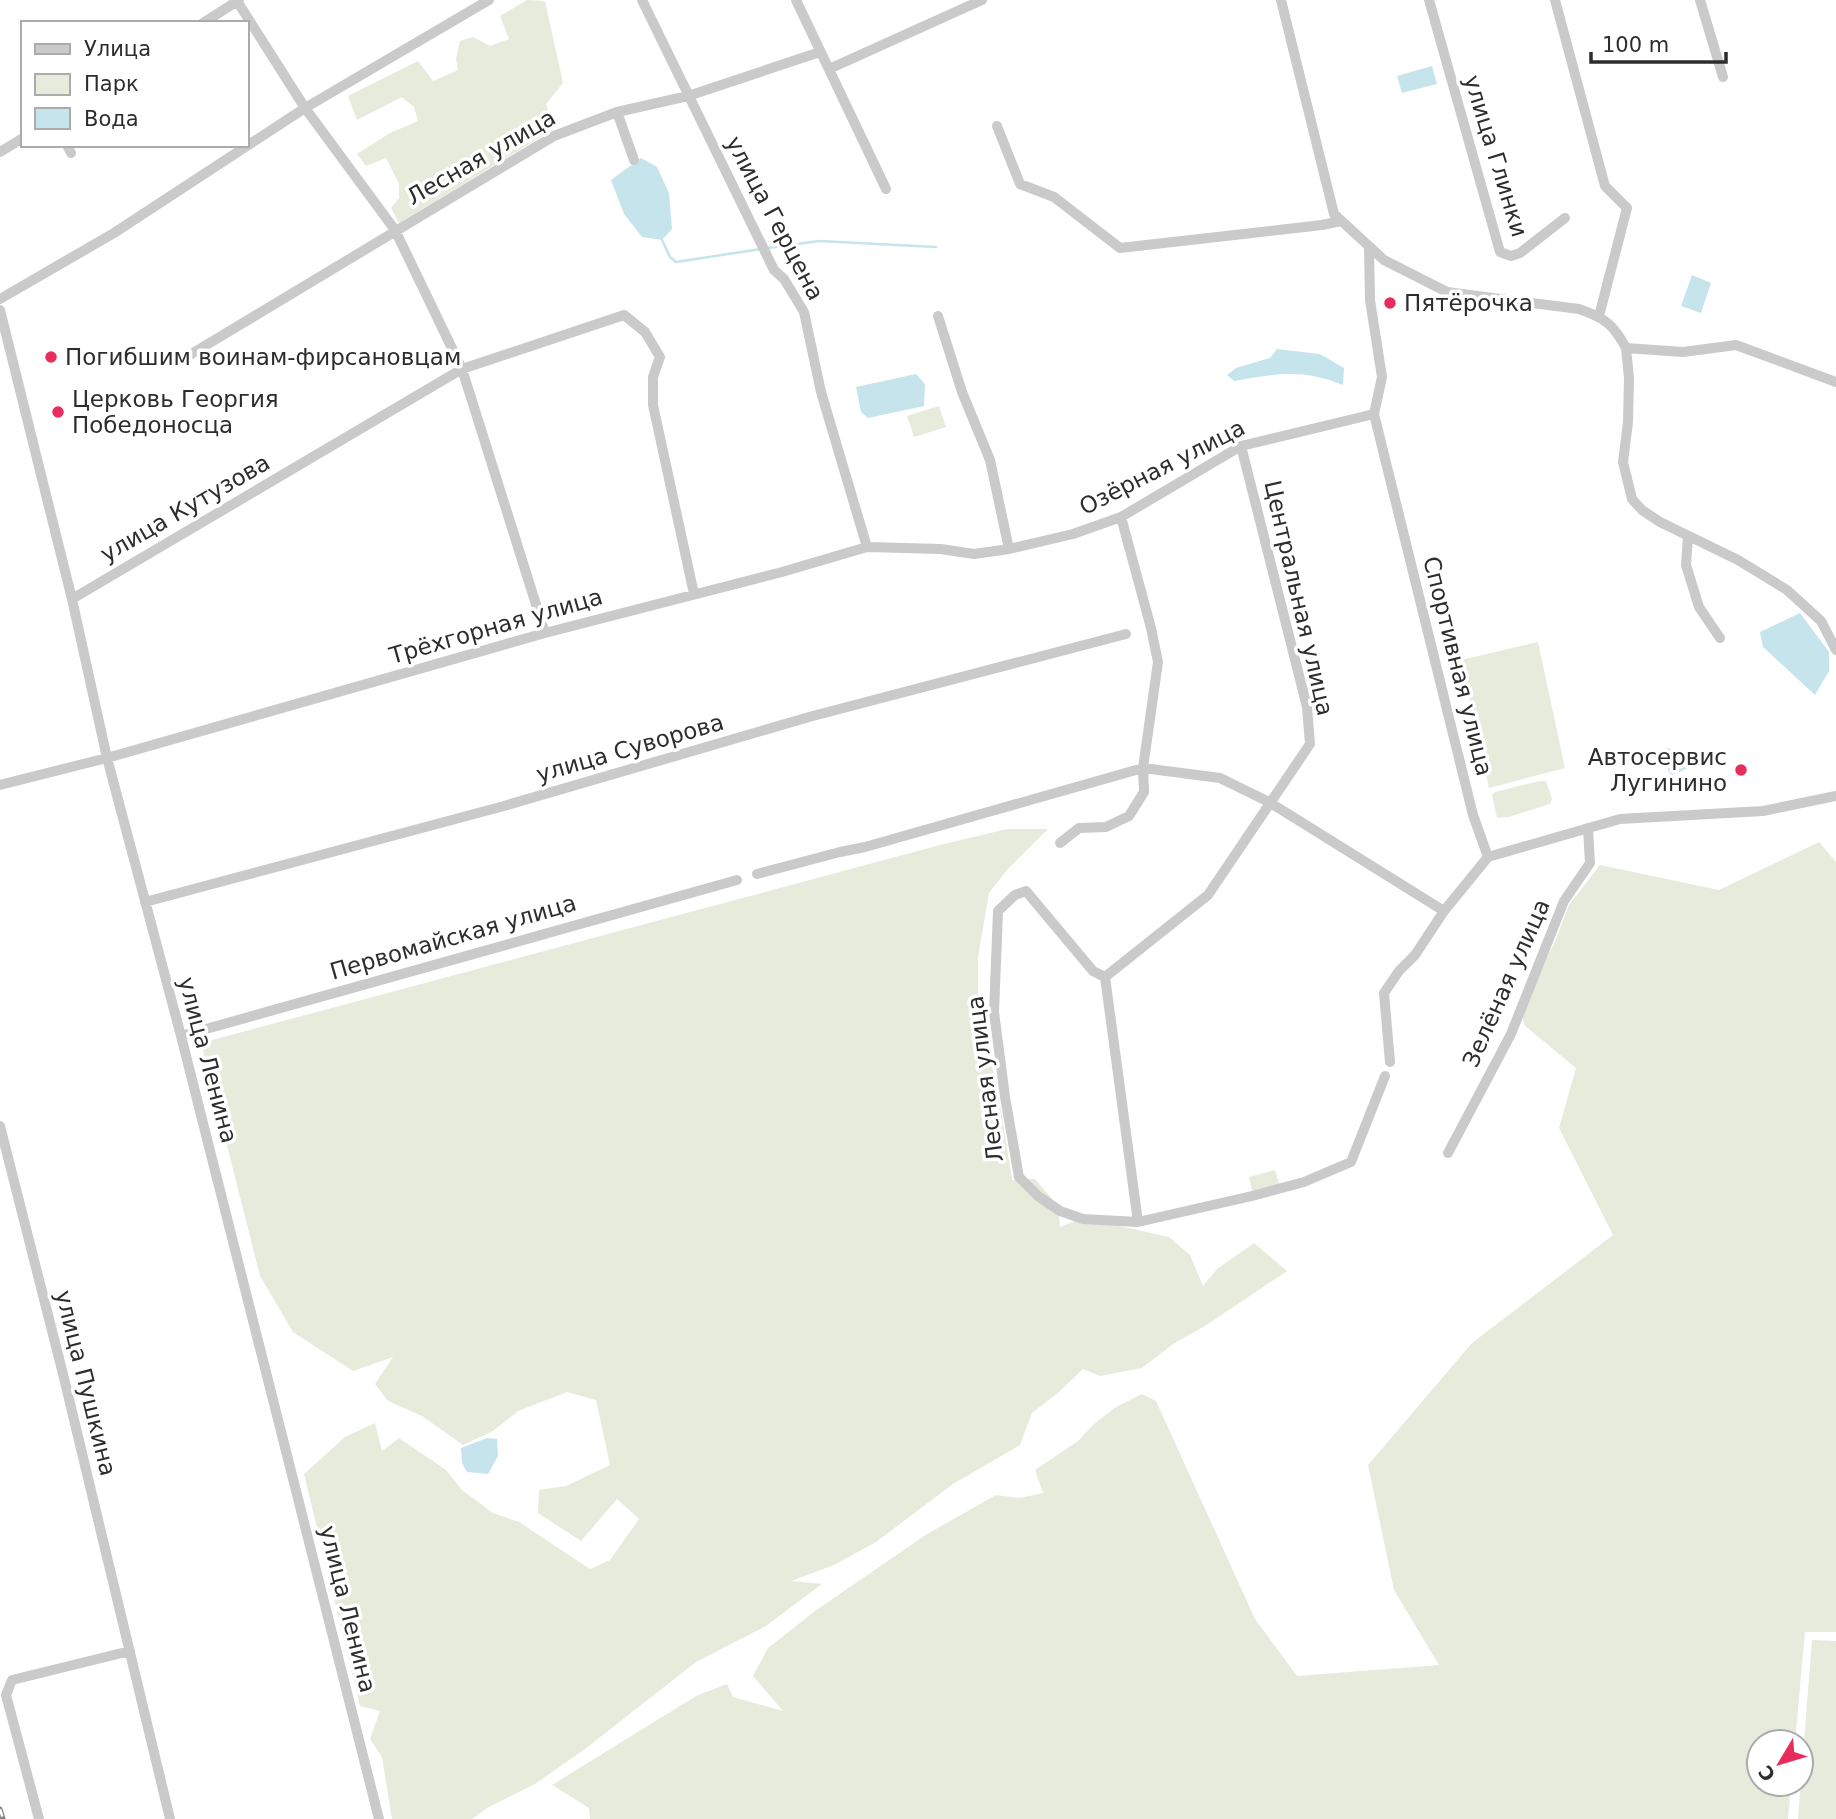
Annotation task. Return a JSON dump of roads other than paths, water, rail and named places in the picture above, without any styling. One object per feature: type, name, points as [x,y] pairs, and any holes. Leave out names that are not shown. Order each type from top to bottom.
[{"type":"street","points":[[248,145],[305,108],[489,0]]},
{"type":"street","name":"улица Герцена","points":[[642,0],[774,270],[784,279],[804,312],[821,392],[867,547]]},
{"type":"street","points":[[796,0],[886,189]]},
{"type":"street","points":[[829,69],[982,0]]},
{"type":"street","points":[[1281,0],[1334,214],[1384,260],[1447,292],[1579,309],[1599,316],[1615,328],[1626,348],[1629,378],[1628,422],[1623,462],[1632,499],[1642,510],[1787,590],[1821,621],[1836,650]]},
{"type":"street","name":"улица Глинки","points":[[1429,0],[1500,252],[1511,256],[1520,253],[1564,218]]},
{"type":"street","points":[[1555,0],[1605,186],[1627,208],[1599,316]]},
{"type":"street","points":[[1700,0],[1723,77]]},
{"type":"street","points":[[206,21],[238,1],[305,108],[395,230],[462,369],[545,633]]},
{"type":"street","name":"Лесная улица","points":[[188,356],[554,136],[617,112],[688,96],[820,52]]},
{"type":"street","points":[[617,112],[634,160]]},
{"type":"street","points":[[997,126],[1020,184],[1054,197],[1120,248],[1342,221]]},
{"type":"street","points":[[0,152],[21,139]]},
{"type":"street","points":[[0,299],[114,233],[245,147]]},
{"type":"street","name":"Спортивная улица","points":[[1369,247],[1370,300],[1381,377],[1374,414],[1473,815],[1488,858]]},
{"type":"street","name":"улица Ленина","points":[[0,310],[72,599],[107,758],[181,1036],[379,1819]]},
{"type":"street","name":"улица Кутузова","points":[[72,599],[462,369],[624,315],[645,332],[660,357],[653,377],[653,405],[694,594]]},
{"type":"street","points":[[938,316],[962,392],[990,460],[1009,549]]},
{"type":"street","points":[[1626,348],[1683,352],[1736,345],[1836,382]]},
{"type":"street","name":"Озёрная улица","points":[[1009,549],[1073,534],[1121,517],[1241,446],[1374,414]]},
{"type":"street","name":"Центральная улица","points":[[1105,977],[1208,895],[1311,744],[1307,707],[1241,446]]},
{"type":"street","points":[[1060,843],[1079,828],[1106,827],[1129,816],[1144,792],[1143,768],[1157,662],[1151,628],[1121,517]]},
{"type":"street","points":[[1688,537],[1686,565],[1699,607],[1720,638]]},
{"type":"street","name":"Трёхгорная улица","points":[[0,785],[107,758],[545,633],[782,572],[867,547],[941,549],[974,554],[1009,549]]},
{"type":"street","name":"улица Суворова","points":[[145,902],[504,806],[809,718],[1126,634]]},
{"type":"street","points":[[757,874],[865,847],[1143,768],[1220,778],[1269,802],[1444,911]]},
{"type":"street","points":[[1390,1062],[1384,993],[1399,971],[1415,955],[1444,911],[1488,858],[1620,819],[1763,811],[1836,796]]},
{"type":"street","name":"Зелёная улица","points":[[1448,1153],[1511,1034],[1564,901],[1590,863],[1588,828]]},
{"type":"street","name":"Первомайская улица","points":[[181,1036],[737,880]]},
{"type":"street","name":"Лесная улица","points":[[1105,977],[1093,971],[1026,891],[1015,895],[998,911],[994,1012],[1010,1132],[1019,1177],[1038,1196],[1060,1211],[1083,1219],[1138,1222]]},
{"type":"street","points":[[1105,977],[1138,1222],[1304,1182],[1351,1163],[1384,1076]]},
{"type":"street","name":"улица Пушкина","points":[[0,1126],[170,1819]]},
{"type":"street","points":[[39,1819],[6,1695],[12,1680],[130,1651]]},
{"type":"water","points":[[1432,66],[1437,84],[1402,93],[1397,76]]},
{"type":"water","points":[[641,158],[657,167],[669,193],[672,229],[662,240],[642,237],[624,214],[611,180]]},
{"type":"water","points":[[1692,275],[1711,283],[1701,313],[1681,306]]},
{"type":"water","points":[[1277,349],[1320,354],[1344,368],[1343,385],[1301,374],[1234,381],[1227,375],[1236,368],[1270,358]]},
{"type":"water","points":[[916,374],[925,384],[924,406],[868,418],[861,412],[856,387]]},
{"type":"water","points":[[1800,613],[1829,652],[1829,671],[1815,695],[1763,647],[1760,632]]},
{"type":"water","points":[[1666,748],[1701,756],[1688,768],[1671,776],[1663,759]]},
{"type":"water","points":[[487,1438],[497,1439],[498,1456],[488,1474],[467,1472],[462,1463],[461,1448]]},
{"type":"waterway","points":[[662,240],[670,257],[676,262],[761,249]]},
{"type":"waterway","points":[[768,248],[819,241],[936,247]]},
{"type":"railway","points":[[0,1809],[3,1819]]},
{"type":"place","name":"Пятёрочка","points":[[1390,303]]},
{"type":"place","name":"Погибшим воинам-фирсановцам","points":[[51,357]]},
{"type":"place","name":"Церковь Георгия Победоносца","points":[[58,412]]},
{"type":"place","name":"Автосервис Лугинино","points":[[1741,770]]}]
